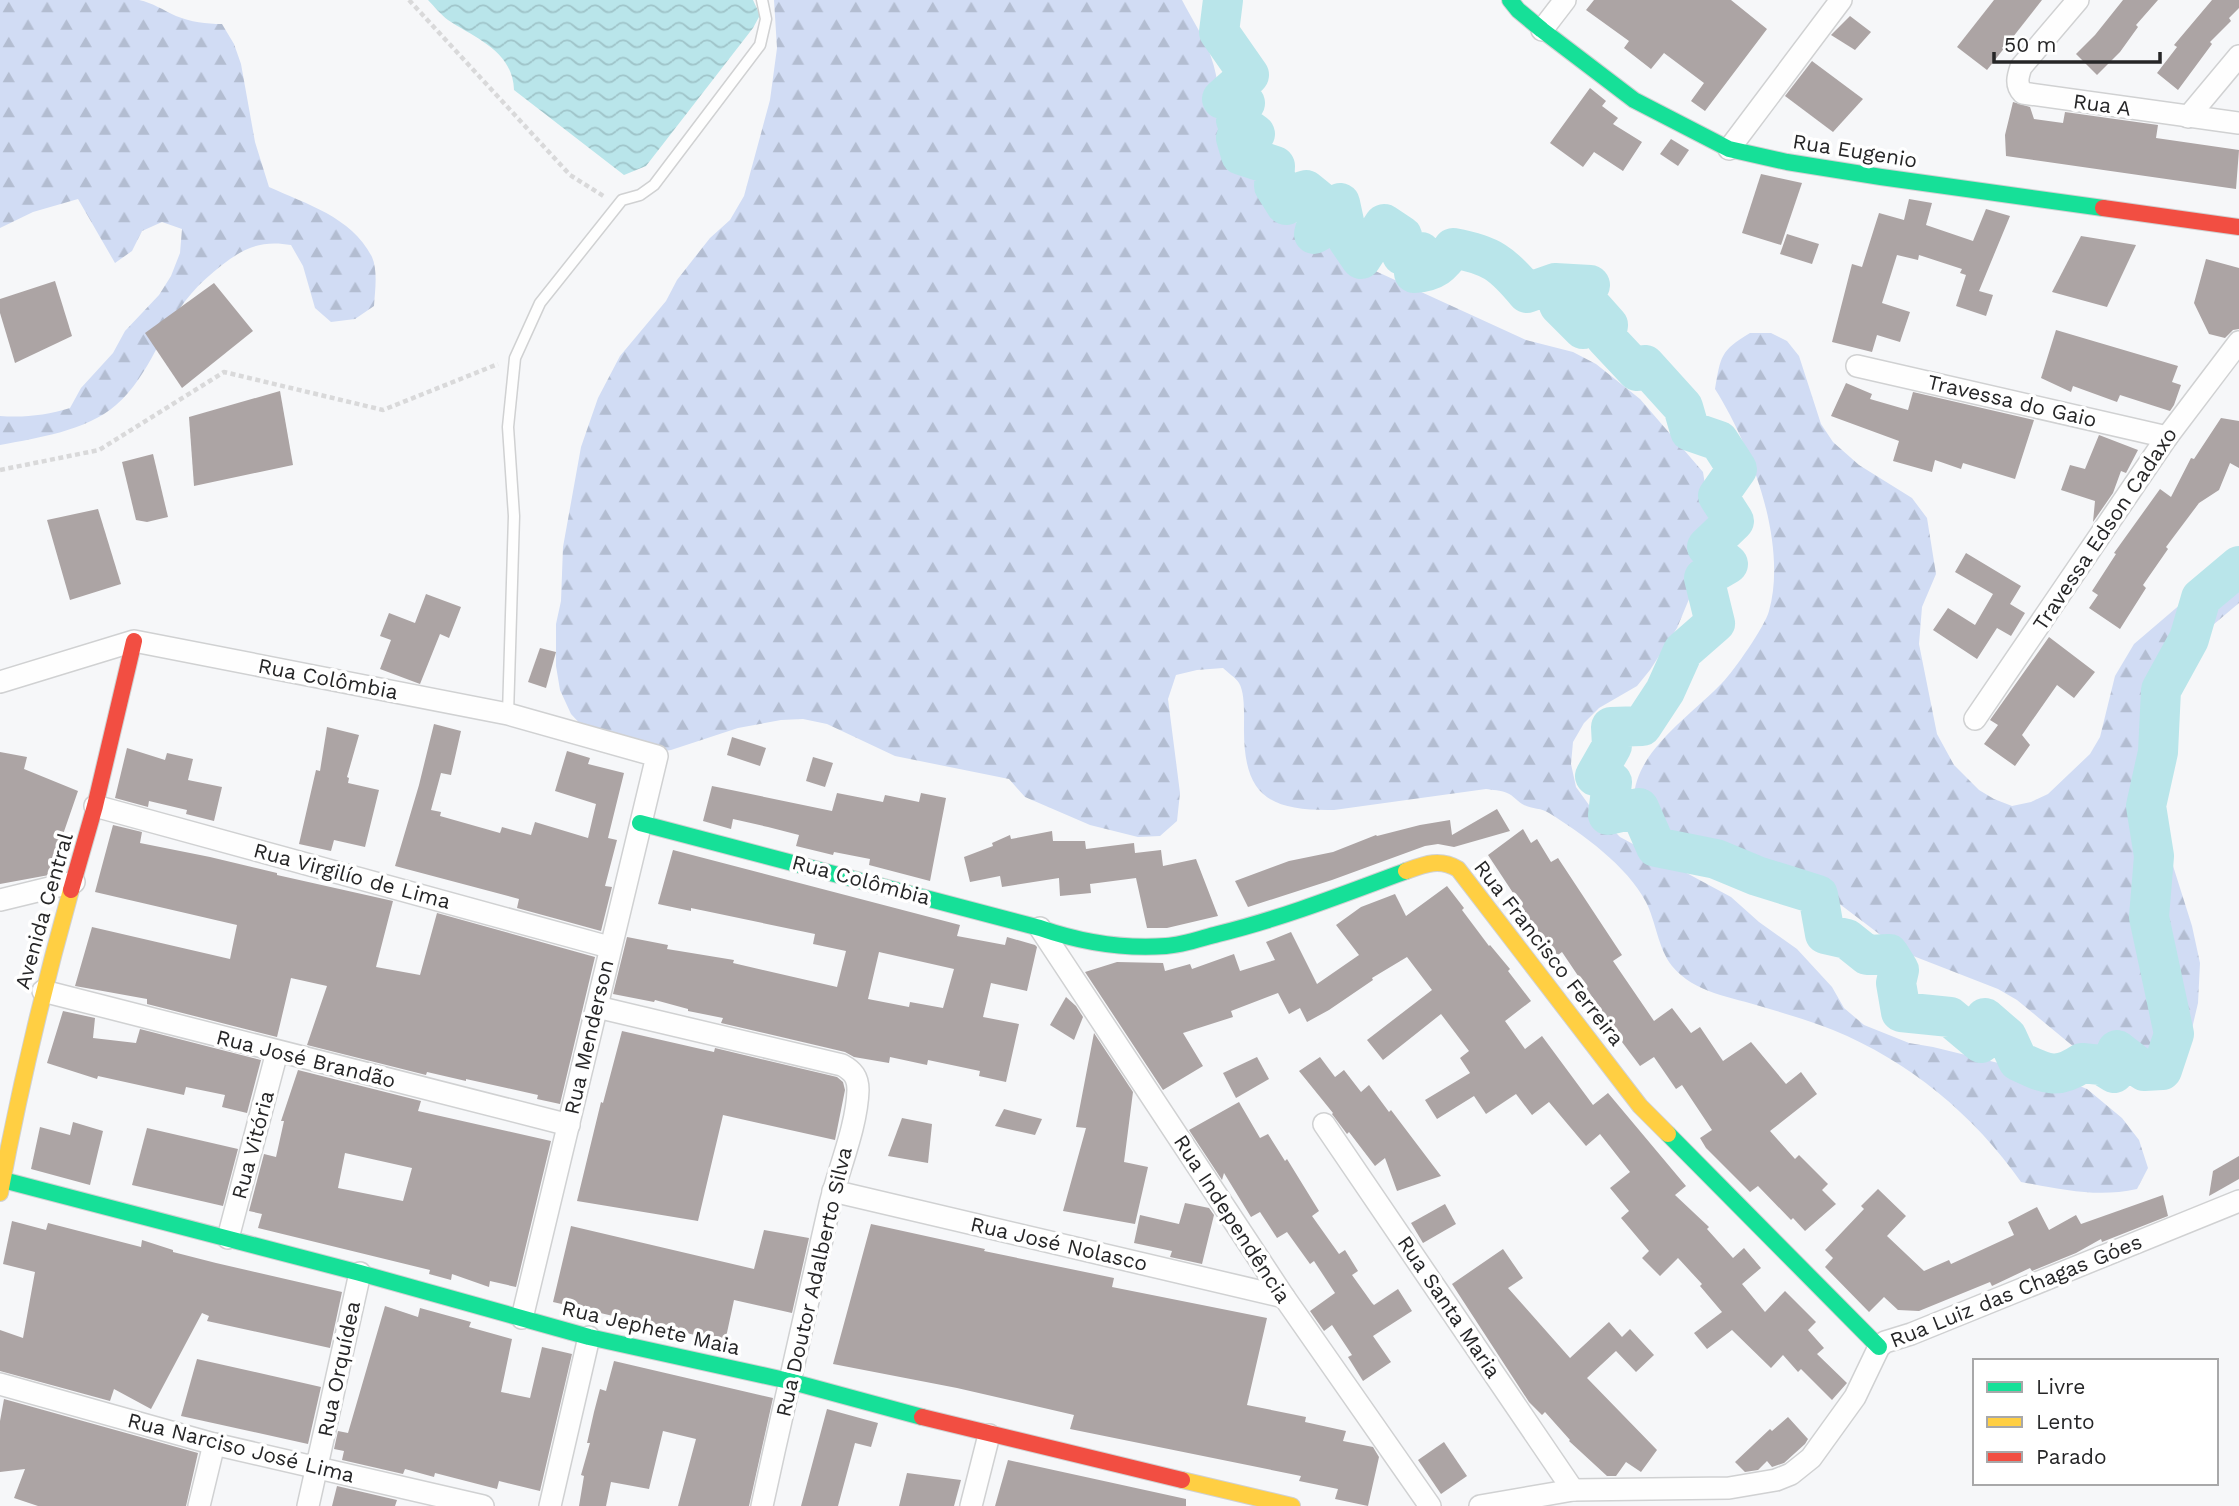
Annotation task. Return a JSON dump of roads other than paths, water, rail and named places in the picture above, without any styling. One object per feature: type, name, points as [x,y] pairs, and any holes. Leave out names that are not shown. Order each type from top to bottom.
[{"type":"street","name":"Rua Eugenio","points":[[1510,0],[1542,30],[1634,100],[1729,149],[1787,162],[1881,177],[2239,226]]},
{"type":"street","points":[[1542,30],[1565,0]]},
{"type":"street","points":[[1729,149],[1841,0]]},
{"type":"street","name":"Rua A","points":[[2078,0],[2021,67],[2018,79],[2023,93],[2239,123]]},
{"type":"street","points":[[2188,117],[2239,55]]},
{"type":"street","name":"Travessa Edson Cadaxo","points":[[1975,719],[2167,437],[2239,342]]},
{"type":"street","name":"Travessa do Gaio","points":[[1857,366],[2167,437]]},
{"type":"street","name":"Rua Colômbia","points":[[0,682],[134,641],[508,714],[657,756]]},
{"type":"street","name":"Avenida Central","points":[[2,1187],[9,1098],[43,991],[95,806],[134,641]]},
{"type":"street","name":"Rua Menderson","points":[[522,1318],[657,756]]},
{"type":"street","name":"Rua Virgilío de Lima","points":[[95,806],[609,947]]},
{"type":"street","name":"Rua Colômbia","points":[[640,823],[1040,928]]},
{"type":"street","name":"Rua Francisco Ferreira","points":[[1040,928],[1071,939],[1131,946],[1169,946],[1307,908],[1431,862],[1448,863],[1458,869],[1640,1106],[1879,1346]]},
{"type":"street","points":[[0,900],[74,882]]},
{"type":"street","name":"Rua Independência","points":[[1040,928],[1284,1297],[1430,1506]]},
{"type":"street","name":"Rua José Brandão","points":[[43,991],[569,1125]]},
{"type":"street","name":"Rua Doutor Adalberto Silva","points":[[597,1007],[842,1065],[855,1075],[858,1093],[854,1114],[833,1191],[762,1506]]},
{"type":"street","name":"Rua Vitória","points":[[228,1238],[277,1052]]},
{"type":"street","name":"Rua Santa Maria","points":[[1324,1124],[1573,1490]]},
{"type":"street","name":"Rua Jephete Maia","points":[[2,1187],[228,1238],[589,1336],[789,1381],[989,1435],[1292,1506]]},
{"type":"street","name":"Rua José Nolasco","points":[[833,1191],[1284,1297]]},
{"type":"street","name":"Rua Luiz das Chagas Góes","points":[[1480,1506],[1573,1490],[1729,1488],[1757,1485],[1791,1474],[1811,1458],[1855,1397],[1879,1346],[2239,1201]]},
{"type":"street","name":"Rua Orquídea","points":[[308,1506],[360,1273]]},
{"type":"street","points":[[550,1506],[589,1336]]},
{"type":"street","name":"Rua Narciso José Lima","points":[[0,1384],[214,1444],[482,1506]]},
{"type":"street","points":[[971,1506],[989,1435]]},
{"type":"street","points":[[199,1506],[214,1444]]},
{"type":"lane","points":[[508,714],[514,516],[508,427],[515,358],[540,303],[622,200],[640,195],[654,185],[760,45],[766,19],[762,0]]},
{"type":"water","points":[[428,0],[753,0],[760,15],[753,28],[646,166],[624,175],[514,90],[512,77],[500,55],[448,20]]},
{"type":"waterway","points":[[1223,0],[1219,32],[1249,75],[1222,99],[1245,103],[1236,120],[1255,134],[1236,138],[1241,155],[1275,166],[1274,186],[1286,205],[1293,194],[1306,190],[1322,203],[1314,234],[1328,226],[1340,203],[1348,240],[1361,259],[1384,224],[1402,236],[1402,255],[1421,252],[1414,273],[1437,266],[1453,248],[1487,257],[1503,267],[1527,293],[1555,283],[1590,285],[1559,305],[1583,329],[1592,307],[1608,325],[1606,338],[1637,371],[1645,365],[1683,407],[1690,431],[1719,441],[1737,469],[1718,496],[1734,521],[1707,547],[1728,564],[1704,578],[1715,623],[1683,651],[1665,691],[1642,726],[1611,727],[1612,746],[1595,776],[1612,782],[1608,815],[1639,808],[1656,847],[1716,859],[1757,876],[1818,895],[1825,934],[1847,939],[1867,955],[1889,954],[1899,970],[1896,983],[1901,1012],[1950,1017],[1981,1043],[1985,1018],[2007,1037],[2018,1061],[2050,1073],[2064,1072],[2082,1063],[2101,1065],[2114,1073],[2117,1050],[2144,1071],[2162,1070],[2174,1034],[2149,917],[2154,856],[2146,806],[2158,752],[2161,690],[2189,639],[2201,598],[2239,566]]}]
